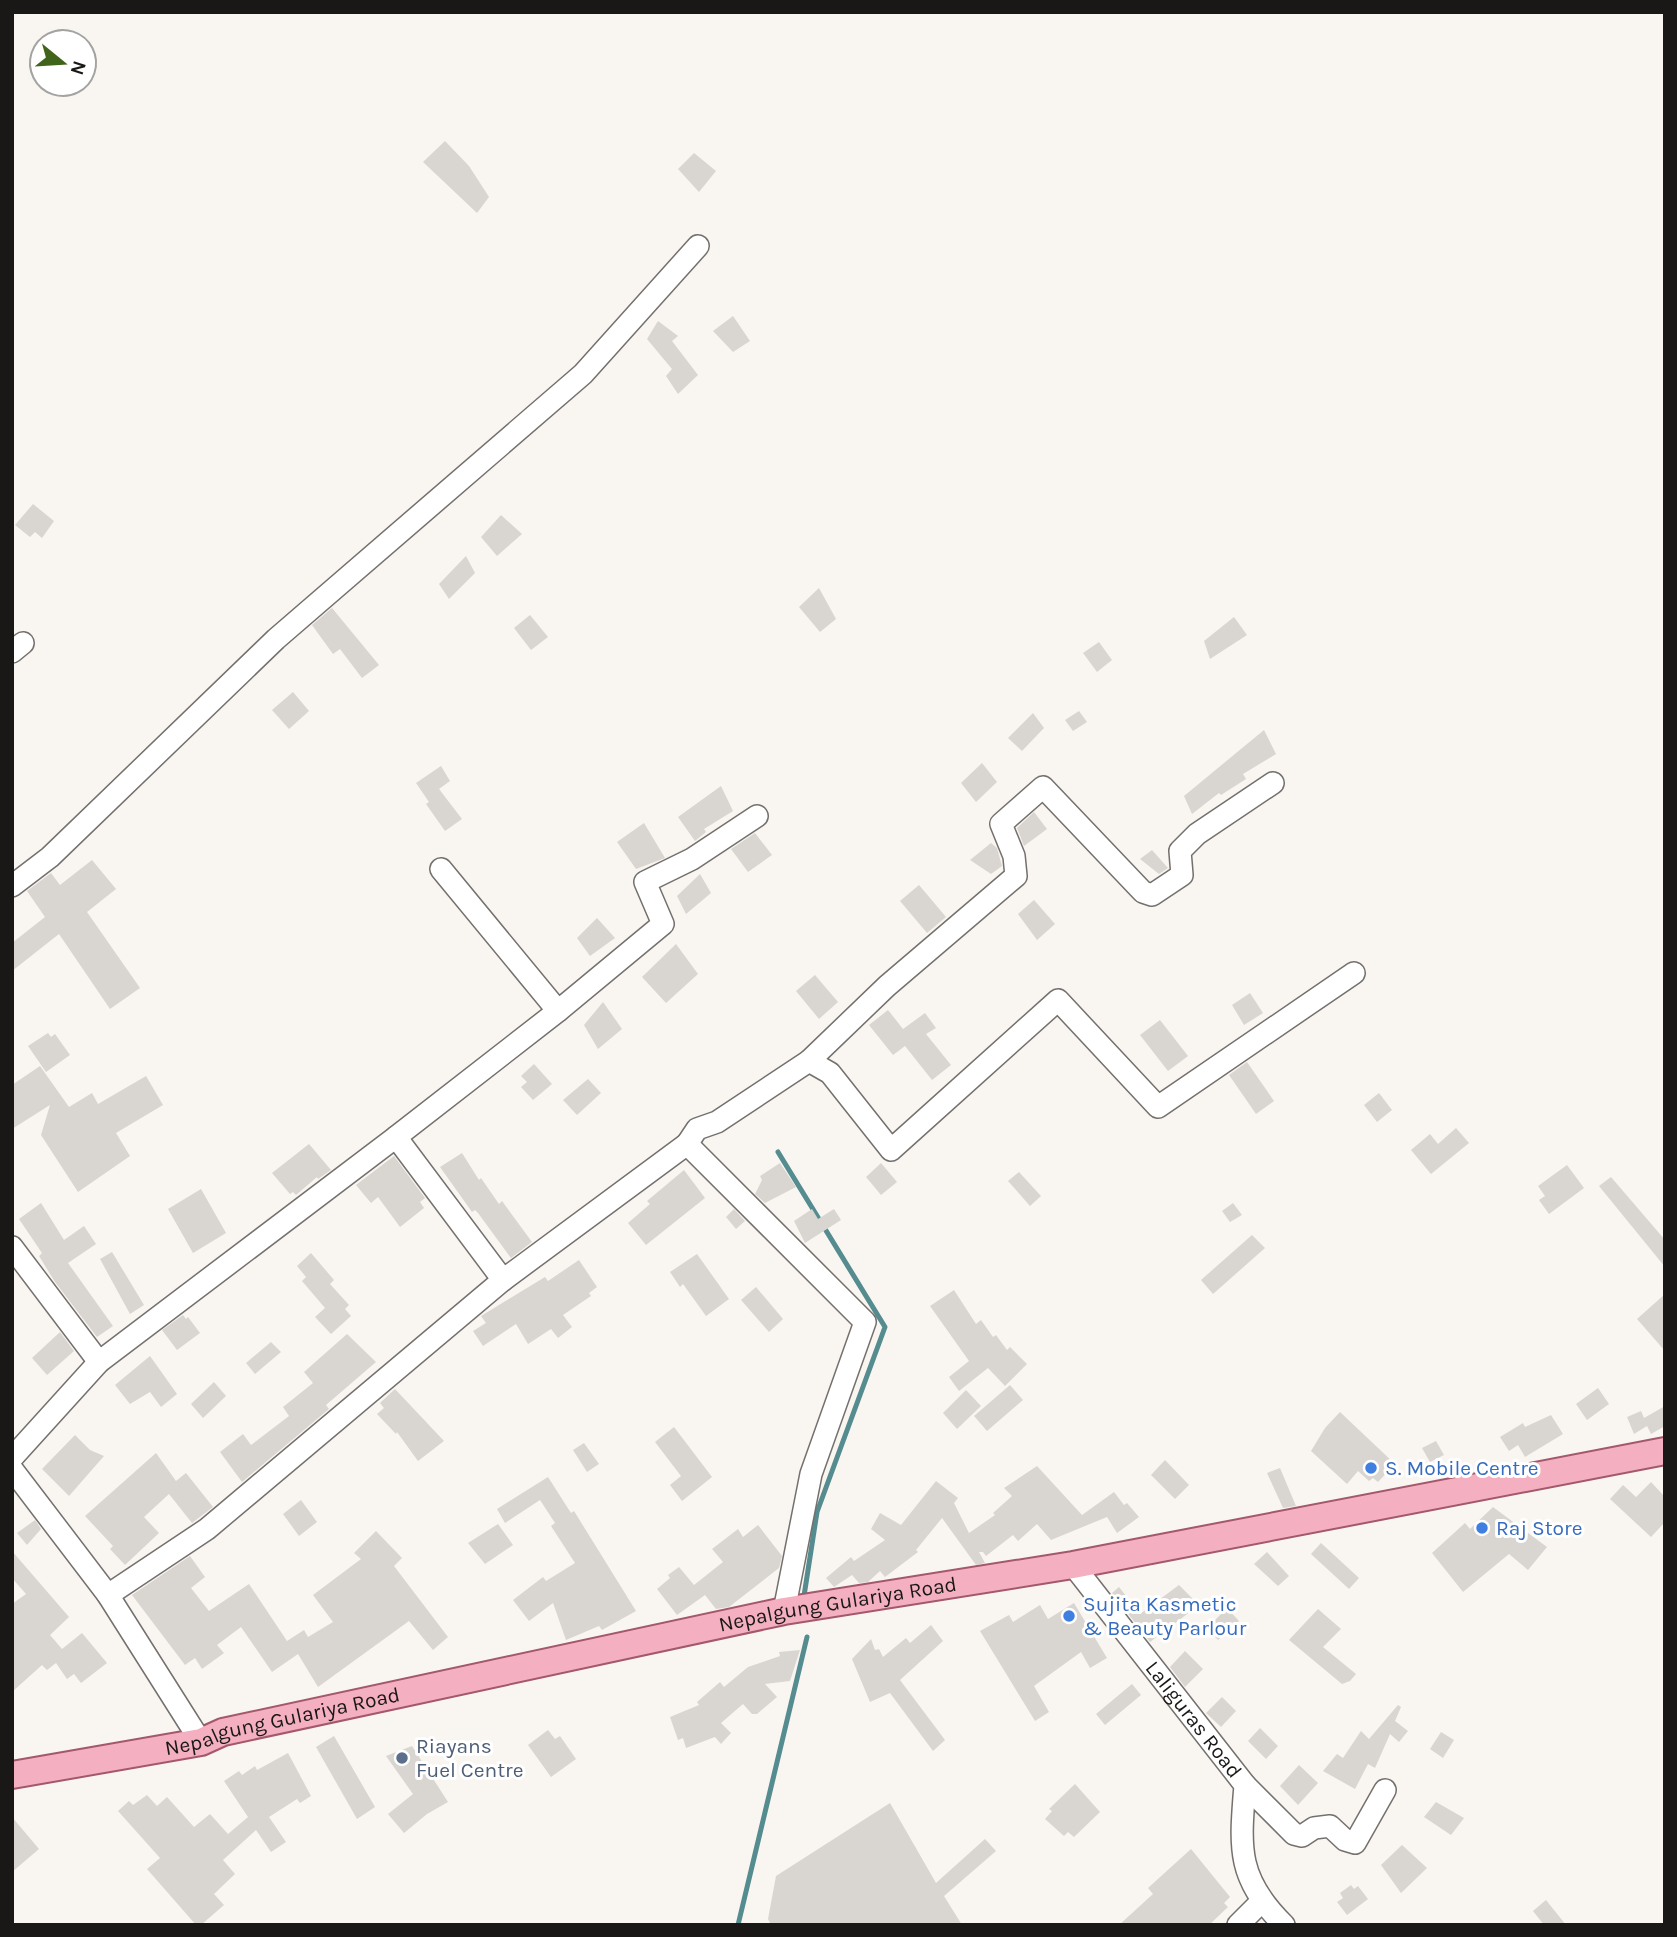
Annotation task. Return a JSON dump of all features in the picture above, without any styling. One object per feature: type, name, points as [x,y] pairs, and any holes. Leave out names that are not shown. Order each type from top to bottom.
[{"type":"main road","name":"Nepalgung Gulariya Road","points":[[12,1775],[201,1742],[223,1732],[784,1611],[1073,1565],[1665,1451]]},
{"type":"street","points":[[12,886],[60,848],[276,639],[583,374],[698,246]]},
{"type":"street","points":[[108,1595],[207,1529],[503,1280],[687,1144],[697,1129],[718,1122],[809,1061],[887,986],[1016,877],[1014,856],[1001,824],[1043,787],[1143,892],[1152,895],[1182,875],[1180,851],[1198,834],[1273,783]]},
{"type":"street","points":[[12,1458],[99,1362],[396,1137],[558,1011],[663,924],[645,882],[692,859],[757,816]]},
{"type":"street","points":[[441,869],[558,1011]]},
{"type":"street","points":[[809,1061],[830,1073],[891,1150],[1058,1000],[1158,1107],[1354,973]]},
{"type":"street","points":[[396,1137],[503,1280]]},
{"type":"street","points":[[687,1144],[865,1322],[811,1475],[784,1611]]},
{"type":"street","points":[[12,1247],[99,1362]]},
{"type":"street","points":[[12,1469],[108,1595],[201,1742]]},
{"type":"street","name":"Laliguras Road","points":[[1073,1565],[1245,1785],[1240,1849],[1261,1902],[1284,1925]]},
{"type":"street","points":[[1245,1785],[1294,1834],[1302,1836],[1314,1828],[1330,1826],[1345,1840],[1354,1843],[1385,1790]]},
{"type":"street","points":[[1238,1925],[1261,1902]]},
{"type":"building","points":[[445,141],[469,166],[489,197],[477,213],[423,162]]},
{"type":"building","points":[[694,153],[716,171],[699,192],[678,169]]},
{"type":"building","points":[[733,316],[750,341],[733,352],[713,331]]},
{"type":"building","points":[[658,321],[678,336],[672,341],[698,375],[678,394],[666,376],[672,369],[647,339]]},
{"type":"building","points":[[33,504],[54,521],[42,538],[35,532],[30,537],[15,525]]},
{"type":"building","points":[[501,515],[522,534],[497,556],[481,537]]},
{"type":"building","points":[[466,556],[475,573],[449,599],[439,584]]},
{"type":"building","points":[[819,588],[836,619],[820,632],[799,607]]},
{"type":"building","points":[[332,608],[379,665],[362,678],[340,649],[333,654],[312,625]]},
{"type":"building","points":[[530,615],[548,637],[531,650],[514,628]]},
{"type":"building","points":[[1234,617],[1247,635],[1210,659],[1204,641]]},
{"type":"building","points":[[1099,642],[1112,660],[1097,672],[1083,653]]},
{"type":"building","points":[[293,692],[309,711],[289,729],[272,710]]},
{"type":"building","points":[[1079,711],[1087,722],[1073,731],[1065,720]]},
{"type":"building","points":[[1033,713],[1044,728],[1022,751],[1008,738]]},
{"type":"building","points":[[1264,730],[1276,754],[1243,774],[1246,779],[1221,795],[1219,793],[1192,814],[1184,796]]},
{"type":"building","points":[[982,763],[997,782],[976,802],[961,783]]},
{"type":"building","points":[[441,766],[450,781],[439,789],[462,819],[445,831],[426,804],[429,802],[416,783]]},
{"type":"building","points":[[721,786],[733,811],[704,829],[706,832],[695,841],[678,817]]},
{"type":"building","points":[[1034,812],[1047,829],[1024,846],[1017,828]]},
{"type":"building","points":[[644,823],[665,858],[636,869],[617,842]]},
{"type":"building","points":[[755,833],[772,855],[748,872],[731,849]]},
{"type":"building","points":[[991,843],[997,848],[1002,866],[991,874],[970,860]]},
{"type":"building","points":[[1152,850],[1168,868],[1159,874],[1140,859]]},
{"type":"building","points":[[92,860],[116,889],[87,912],[140,988],[110,1009],[59,934],[12,971],[12,943],[45,917],[27,891],[51,873],[60,885]]},
{"type":"building","points":[[700,874],[711,893],[686,914],[677,896]]},
{"type":"building","points":[[919,885],[946,917],[927,933],[900,901]]},
{"type":"building","points":[[1034,900],[1055,924],[1037,940],[1018,914]]},
{"type":"building","points":[[597,918],[615,938],[590,956],[577,938]]},
{"type":"building","points":[[676,944],[698,974],[666,1003],[642,977]]},
{"type":"building","points":[[815,975],[838,1002],[819,1019],[796,991]]},
{"type":"building","points":[[1250,993],[1263,1013],[1244,1025],[1232,1005]]},
{"type":"building","points":[[603,1002],[622,1029],[598,1049],[584,1025]]},
{"type":"building","points":[[888,1010],[903,1029],[925,1013],[936,1028],[926,1034],[951,1065],[932,1080],[905,1046],[893,1055],[869,1025]]},
{"type":"building","points":[[1160,1020],[1188,1056],[1168,1071],[1140,1035]]},
{"type":"building","points":[[48,1033],[51,1037],[55,1034],[70,1055],[46,1072],[28,1046]]},
{"type":"building","points":[[1247,1062],[1274,1101],[1256,1114],[1229,1075]]},
{"type":"building","points":[[534,1064],[552,1084],[533,1100],[521,1087],[527,1082],[521,1076]]},
{"type":"building","points":[[40,1066],[69,1107],[92,1093],[98,1104],[146,1076],[163,1105],[116,1133],[130,1156],[78,1192],[41,1135],[50,1105],[12,1129],[12,1085]]},
{"type":"building","points":[[588,1079],[601,1093],[577,1115],[563,1100]]},
{"type":"building","points":[[1379,1093],[1392,1110],[1377,1122],[1364,1105]]},
{"type":"building","points":[[1456,1128],[1469,1143],[1431,1174],[1411,1150],[1430,1134],[1438,1144]]},
{"type":"building","points":[[309,1144],[331,1170],[318,1179],[317,1177],[296,1195],[293,1192],[290,1194],[272,1173]]},
{"type":"building","points":[[462,1153],[479,1180],[481,1178],[499,1204],[502,1201],[532,1242],[511,1258],[478,1213],[475,1210],[472,1212],[440,1167]]},
{"type":"building","points":[[394,1156],[425,1198],[420,1202],[424,1208],[400,1227],[378,1197],[371,1203],[356,1185]]},
{"type":"building","points":[[780,1163],[796,1187],[765,1203],[755,1194],[762,1180],[760,1176]]},
{"type":"building","points":[[881,1163],[897,1182],[881,1195],[866,1177]]},
{"type":"building","points":[[1567,1165],[1584,1188],[1549,1214],[1539,1200],[1545,1196],[1538,1186]]},
{"type":"building","points":[[684,1170],[705,1198],[646,1245],[628,1223],[650,1204],[647,1201]]},
{"type":"building","points":[[1019,1172],[1041,1196],[1030,1206],[1008,1181]]},
{"type":"building","points":[[1611,1177],[1665,1240],[1665,1267],[1599,1186]]},
{"type":"building","points":[[201,1189],[226,1233],[193,1253],[168,1209]]},
{"type":"building","points":[[41,1203],[64,1240],[84,1226],[96,1244],[68,1263],[113,1326],[97,1337],[55,1282],[39,1256],[42,1253],[19,1219]]},
{"type":"building","points":[[1233,1203],[1242,1215],[1230,1222],[1222,1211]]},
{"type":"building","points":[[734,1209],[745,1221],[736,1229],[726,1217]]},
{"type":"building","points":[[812,1209],[818,1219],[834,1209],[841,1220],[805,1243],[794,1221]]},
{"type":"building","points":[[1252,1235],[1265,1248],[1213,1294],[1201,1280]]},
{"type":"building","points":[[112,1252],[144,1305],[130,1314],[100,1259]]},
{"type":"building","points":[[311,1253],[334,1280],[330,1284],[349,1305],[345,1309],[351,1316],[331,1334],[315,1317],[325,1308],[302,1281],[306,1277],[297,1266]]},
{"type":"building","points":[[697,1254],[729,1299],[706,1316],[683,1284],[680,1287],[670,1272]]},
{"type":"building","points":[[579,1260],[597,1287],[589,1293],[591,1296],[563,1315],[572,1327],[558,1338],[551,1329],[528,1344],[516,1324],[483,1346],[473,1331],[486,1323],[481,1316],[545,1277],[548,1281]]},
{"type":"building","points":[[756,1287],[783,1319],[769,1332],[741,1300]]},
{"type":"building","points":[[954,1290],[976,1324],[981,1320],[993,1337],[996,1335],[1007,1350],[1010,1347],[1027,1364],[1005,1386],[988,1368],[959,1391],[949,1377],[969,1361],[930,1306]]},
{"type":"building","points":[[1665,1294],[1665,1351],[1637,1319]]},
{"type":"building","points":[[183,1315],[186,1319],[188,1317],[200,1333],[177,1350],[162,1330]]},
{"type":"building","points":[[60,1332],[74,1351],[47,1375],[32,1358]]},
{"type":"building","points":[[347,1334],[376,1362],[326,1405],[329,1409],[242,1482],[220,1452],[243,1434],[251,1445],[289,1416],[283,1407],[313,1383],[304,1372]]},
{"type":"building","points":[[271,1342],[281,1352],[255,1374],[246,1363]]},
{"type":"building","points":[[150,1356],[177,1394],[161,1407],[150,1392],[130,1404],[115,1385]]},
{"type":"building","points":[[214,1382],[226,1396],[203,1418],[191,1404]]},
{"type":"building","points":[[1010,1385],[1023,1400],[987,1431],[974,1416]]},
{"type":"building","points":[[1598,1388],[1609,1404],[1587,1420],[1576,1404]]},
{"type":"building","points":[[395,1389],[444,1441],[418,1461],[397,1432],[396,1434],[377,1414],[384,1408],[380,1403]]},
{"type":"building","points":[[966,1390],[981,1406],[957,1429],[943,1413]]},
{"type":"building","points":[[1665,1406],[1665,1426],[1651,1434],[1647,1426],[1634,1434],[1627,1417],[1641,1411],[1644,1418]]},
{"type":"building","points":[[1340,1412],[1395,1464],[1378,1482],[1373,1478],[1369,1481],[1358,1471],[1347,1484],[1311,1451],[1325,1428]]},
{"type":"building","points":[[1551,1415],[1563,1434],[1525,1457],[1518,1445],[1509,1451],[1500,1437],[1523,1423],[1525,1427]]},
{"type":"building","points":[[674,1427],[712,1477],[682,1501],[670,1485],[681,1476],[655,1442]]},
{"type":"building","points":[[75,1435],[90,1450],[104,1456],[69,1496],[42,1469]]},
{"type":"building","points":[[1436,1441],[1444,1455],[1430,1462],[1422,1448]]},
{"type":"building","points":[[584,1443],[599,1464],[587,1472],[573,1450]]},
{"type":"building","points":[[156,1453],[176,1481],[186,1473],[213,1507],[192,1523],[169,1494],[144,1517],[159,1533],[125,1565],[110,1549],[113,1546],[85,1516]]},
{"type":"building","points":[[1165,1460],[1189,1485],[1175,1499],[1151,1475]]},
{"type":"building","points":[[1037,1466],[1082,1515],[1114,1492],[1124,1505],[1127,1503],[1139,1517],[1117,1533],[1107,1517],[1051,1540],[1037,1524],[1018,1541],[1013,1535],[986,1556],[979,1552],[985,1563],[976,1565],[942,1518],[916,1550],[918,1552],[885,1577],[880,1571],[868,1582],[859,1583],[852,1575],[834,1587],[826,1578],[851,1557],[854,1561],[885,1540],[871,1529],[880,1513],[901,1525],[936,1481],[958,1498],[954,1503],[969,1533],[995,1515],[993,1513],[1012,1496],[1004,1488]]},
{"type":"building","points":[[1280,1468],[1296,1506],[1283,1508],[1267,1473]]},
{"type":"building","points":[[548,1477],[571,1513],[574,1511],[636,1611],[602,1630],[599,1626],[566,1640],[553,1603],[529,1621],[513,1600],[543,1577],[546,1581],[575,1563],[551,1526],[555,1523],[540,1500],[505,1523],[497,1509]]},
{"type":"building","points":[[1651,1482],[1665,1497],[1665,1522],[1651,1537],[1610,1499],[1623,1485],[1636,1497]]},
{"type":"building","points":[[301,1500],[317,1522],[299,1536],[283,1514]]},
{"type":"building","points":[[1493,1507],[1547,1547],[1528,1570],[1509,1554],[1463,1592],[1432,1553],[1465,1523],[1470,1529]]},
{"type":"building","points":[[35,1520],[41,1529],[27,1545],[17,1533]]},
{"type":"building","points":[[498,1524],[513,1545],[485,1564],[468,1543]]},
{"type":"building","points":[[758,1525],[782,1556],[779,1568],[729,1607],[716,1609],[705,1595],[677,1615],[657,1589],[670,1578],[668,1575],[679,1567],[694,1585],[723,1562],[712,1549],[738,1529],[743,1537]]},
{"type":"building","points":[[376,1531],[402,1558],[394,1566],[448,1637],[433,1650],[409,1621],[318,1687],[298,1654],[272,1672],[241,1627],[217,1645],[224,1653],[202,1669],[195,1658],[185,1665],[132,1595],[190,1556],[205,1577],[191,1588],[209,1611],[249,1584],[287,1641],[304,1630],[308,1637],[333,1622],[313,1595],[361,1559],[354,1553]]},
{"type":"building","points":[[1321,1543],[1359,1578],[1349,1589],[1311,1554]]},
{"type":"building","points":[[12,1551],[69,1617],[50,1635],[62,1649],[82,1633],[107,1663],[81,1683],[74,1674],[67,1679],[56,1663],[47,1670],[42,1665],[12,1692],[12,1604],[26,1594],[12,1578]]},
{"type":"building","points":[[1267,1552],[1289,1576],[1278,1586],[1254,1564]]},
{"type":"building","points":[[1179,1585],[1199,1605],[1150,1642],[1112,1593],[1119,1587],[1140,1614]]},
{"type":"building","points":[[1074,1603],[1107,1658],[1090,1668],[1081,1652],[1034,1686],[1049,1712],[1035,1721],[980,1631],[1009,1615],[1013,1622],[1040,1605],[1048,1619]]},
{"type":"building","points":[[1227,1608],[1239,1621],[1218,1640],[1207,1628]]},
{"type":"building","points":[[1318,1609],[1341,1629],[1323,1647],[1356,1674],[1350,1681],[1342,1684],[1289,1640]]},
{"type":"building","points":[[931,1625],[943,1641],[900,1680],[945,1740],[933,1751],[890,1693],[870,1702],[852,1659],[871,1639],[875,1650],[879,1649],[883,1657],[906,1638],[910,1643]]},
{"type":"building","points":[[800,1650],[790,1681],[765,1684],[777,1697],[757,1714],[752,1714],[743,1704],[721,1723],[731,1733],[721,1744],[715,1737],[686,1748],[683,1738],[678,1740],[670,1717],[699,1705],[697,1702],[720,1682],[724,1687],[748,1667],[780,1656],[779,1652]]},
{"type":"building","points":[[1185,1651],[1203,1669],[1185,1687],[1170,1667]]},
{"type":"building","points":[[1132,1684],[1141,1695],[1105,1725],[1096,1714]]},
{"type":"building","points":[[1222,1697],[1236,1711],[1221,1727],[1206,1713]]},
{"type":"building","points":[[1398,1705],[1401,1707],[1395,1721],[1408,1731],[1399,1742],[1390,1734],[1375,1768],[1368,1764],[1355,1789],[1323,1771],[1337,1754],[1343,1758],[1361,1731],[1369,1739]]},
{"type":"building","points":[[1260,1728],[1278,1746],[1266,1759],[1248,1741]]},
{"type":"building","points":[[548,1730],[555,1739],[560,1736],[576,1759],[551,1777],[528,1745]]},
{"type":"building","points":[[1441,1732],[1454,1740],[1443,1758],[1430,1749]]},
{"type":"building","points":[[334,1736],[375,1807],[357,1819],[316,1747]]},
{"type":"building","points":[[412,1746],[448,1802],[427,1814],[404,1833],[388,1814],[413,1794],[386,1756]]},
{"type":"building","points":[[288,1753],[311,1796],[300,1803],[297,1799],[269,1817],[286,1842],[271,1852],[256,1830],[223,1860],[235,1874],[214,1894],[224,1905],[201,1925],[196,1925],[147,1869],[160,1858],[118,1811],[129,1801],[133,1805],[147,1795],[157,1806],[167,1797],[194,1827],[210,1814],[228,1834],[248,1817],[224,1781],[239,1771],[242,1775],[255,1766],[257,1770]]},
{"type":"building","points":[[1299,1765],[1318,1783],[1298,1805],[1280,1786]]},
{"type":"building","points":[[1075,1784],[1100,1812],[1074,1837],[1068,1832],[1064,1836],[1045,1819],[1052,1811],[1049,1809]]},
{"type":"building","points":[[1436,1802],[1464,1818],[1451,1835],[1424,1817]]},
{"type":"building","points":[[890,1803],[936,1883],[985,1839],[996,1851],[944,1896],[962,1925],[771,1925],[768,1919],[776,1876]]},
{"type":"building","points":[[12,1817],[39,1849],[12,1872]]},
{"type":"building","points":[[1402,1845],[1427,1868],[1401,1893],[1381,1865]]},
{"type":"building","points":[[1191,1849],[1230,1897],[1224,1903],[1228,1907],[1209,1925],[1119,1925],[1153,1894],[1148,1888]]},
{"type":"building","points":[[1351,1885],[1354,1889],[1358,1886],[1368,1899],[1347,1915],[1337,1902],[1343,1898],[1340,1893]]},
{"type":"building","points":[[1546,1900],[1566,1925],[1544,1925],[1533,1911]]},
{"type":"waterway","points":[[778,1152],[885,1327],[817,1512],[804,1596]]},
{"type":"waterway","points":[[738,1925],[807,1637]]},
{"type":"place","name":"S. Mobile Centre","points":[[1371,1468]]},
{"type":"place","name":"Raj Store","points":[[1482,1528]]},
{"type":"place","name":"Sujita Kasmetic & Beauty Parlour","points":[[1069,1616]]},
{"type":"place","name":"Riayans Fuel Centre","points":[[402,1758]]}]
